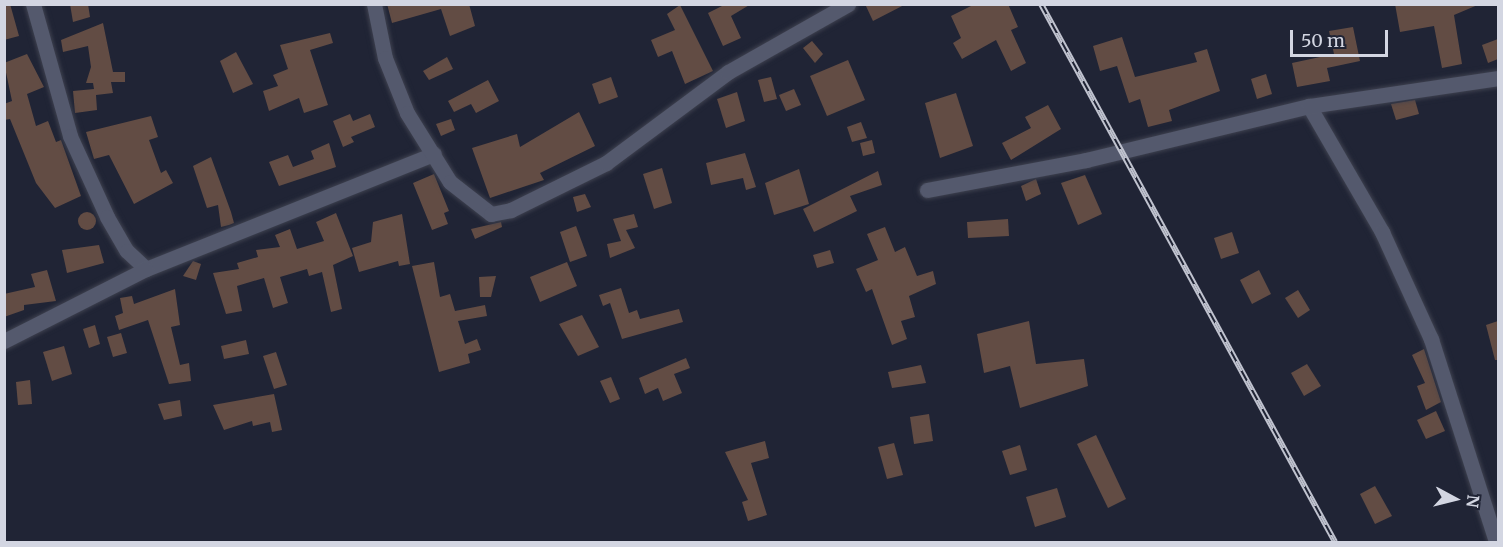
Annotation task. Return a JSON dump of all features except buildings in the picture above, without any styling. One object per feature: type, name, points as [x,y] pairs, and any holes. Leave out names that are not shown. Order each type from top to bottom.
[{"type":"street","points":[[33,4],[70,136],[107,217],[127,251],[146,268]]},
{"type":"street","points":[[374,4],[386,58],[407,113],[450,182],[491,214],[511,210],[606,163],[728,72],[848,4]]},
{"type":"street","points":[[927,190],[1086,160],[1309,106],[1498,78]]},
{"type":"street","points":[[1309,106],[1382,232],[1431,339],[1496,543]]},
{"type":"street","points":[[4,341],[146,268],[434,154]]},
{"type":"railway","points":[[1041,4],[1335,542]]}]
